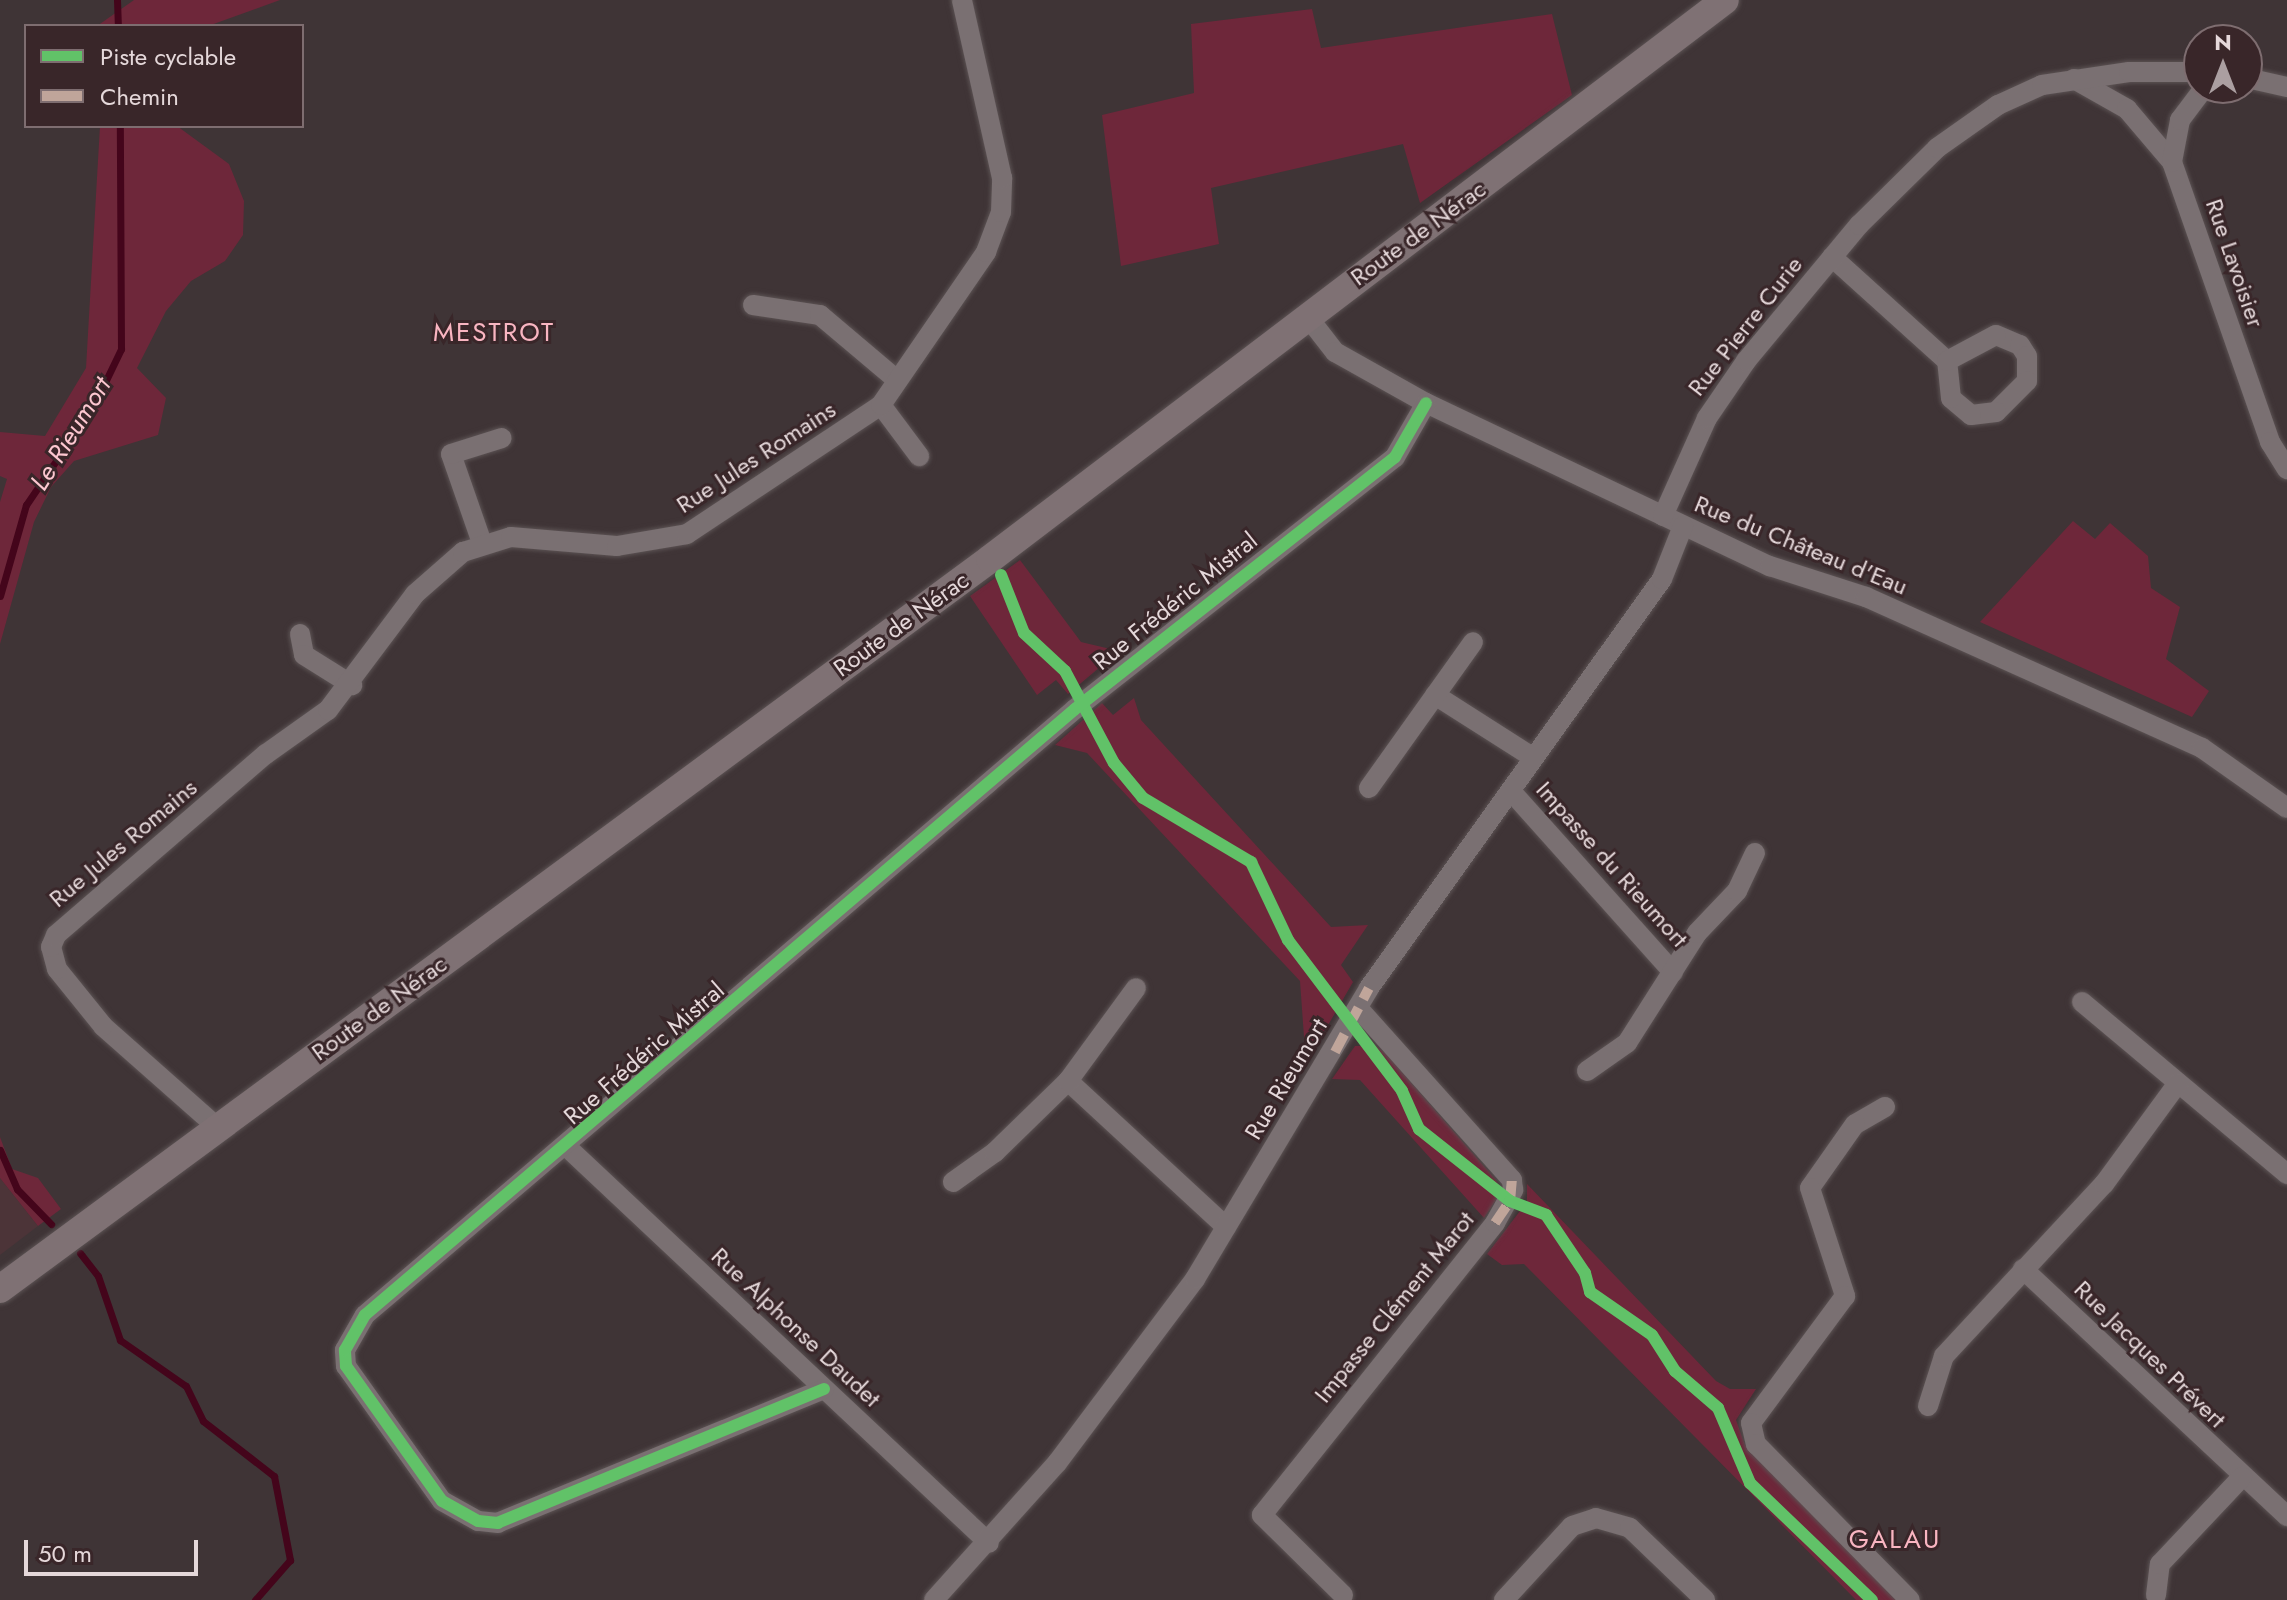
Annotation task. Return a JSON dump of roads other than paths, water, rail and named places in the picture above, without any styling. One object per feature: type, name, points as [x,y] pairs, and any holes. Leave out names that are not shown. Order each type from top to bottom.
[{"type":"main road","name":"Route de Nérac","points":[[0,1289],[990,559],[1725,0]]},
{"type":"street","name":"Rue Jules Romains","points":[[217,1127],[103,1026],[57,969],[51,947],[64,928],[352,685],[415,594],[445,564],[482,543],[538,536],[641,545],[687,534],[881,405],[986,252],[1001,212],[1002,178],[962,0]]},
{"type":"street","name":"Rue Pierre Curie","points":[[1663,516],[1707,418],[1832,257],[1916,167],[1971,121],[2042,85],[2074,79],[2183,73]]},
{"type":"street","name":"Rue Lavoisier","points":[[2074,79],[2127,109],[2172,162],[2270,442],[2287,469]]},
{"type":"street","points":[[2263,82],[2287,87]]},
{"type":"street","points":[[2172,162],[2180,120],[2192,104]]},
{"type":"street","name":"Rue Pierre Curie","points":[[1832,257],[1947,361]]},
{"type":"street","points":[[753,305],[820,315],[897,380]]},
{"type":"street","name":"Rue du Château d'Eau","points":[[1307,316],[1335,352],[1426,403],[1770,566],[1866,597],[2202,748],[2287,808]]},
{"type":"street","points":[[1996,335],[2020,345],[2029,369],[2027,381],[1984,416],[1959,408],[1951,398],[1947,361],[1996,335]]},
{"type":"street","name":"Rue Frédéric Mistral","points":[[824,1389],[519,1519],[478,1521],[442,1501],[346,1366],[346,1342],[365,1315],[568,1148],[1082,704],[1395,457],[1426,403]]},
{"type":"street","points":[[881,405],[919,456]]},
{"type":"street","points":[[482,543],[451,454],[502,438]]},
{"type":"street","name":"Rue Rieumort","points":[[934,1600],[989,1543],[1074,1441],[1226,1227],[1358,1008],[1662,579],[1683,526]]},
{"type":"street","points":[[300,634],[304,655],[352,685]]},
{"type":"street","points":[[1369,788],[1473,642]]},
{"type":"street","points":[[1435,695],[1534,758]]},
{"type":"street","name":"Impasse du Rieumort","points":[[1511,791],[1673,972]]},
{"type":"street","name":"Impasse du Rieumort","points":[[1587,1071],[1627,1043],[1697,933],[1737,891],[1755,853]]},
{"type":"street","points":[[953,1182],[1068,1081],[1136,988]]},
{"type":"street","points":[[2082,1002],[2287,1174]]},
{"type":"street","name":"Impasse Clément Marot","points":[[1343,1595],[1262,1515],[1495,1223],[1513,1190],[1512,1180],[1358,1008]]},
{"type":"street","points":[[1068,1081],[1226,1227]]},
{"type":"street","points":[[1928,1406],[1944,1356],[2104,1184],[2178,1083]]},
{"type":"street","points":[[1885,1107],[1855,1124],[1810,1188],[1845,1296],[1751,1423],[1756,1444],[1910,1600]]},
{"type":"street","name":"Rue Alphonse Daudet","points":[[568,1148],[989,1543]]},
{"type":"street","name":"Rue Jacques Prévert","points":[[2023,1269],[2287,1516]]},
{"type":"street","points":[[2156,1595],[2160,1564],[2242,1477]]},
{"type":"street","points":[[1504,1600],[1572,1526],[1596,1518],[1630,1528],[1705,1600]]},
{"type":"waterway","name":"Le Rieumort","points":[[117,0],[118,24]]},
{"type":"waterway","name":"Le Rieumort","points":[[0,596],[26,505],[95,403],[121,349],[120,128]]},
{"type":"waterway","name":"Le Rieumort","points":[[0,1150],[17,1189],[51,1224]]},
{"type":"waterway","name":"Le Rieumort","points":[[80,1253],[98,1276],[120,1340],[186,1386],[203,1421],[274,1476],[290,1560],[255,1600]]},
{"type":"district","name":"MESTROT","points":[[494,333]]},
{"type":"district","name":"GALAU","points":[[1895,1540]]}]
